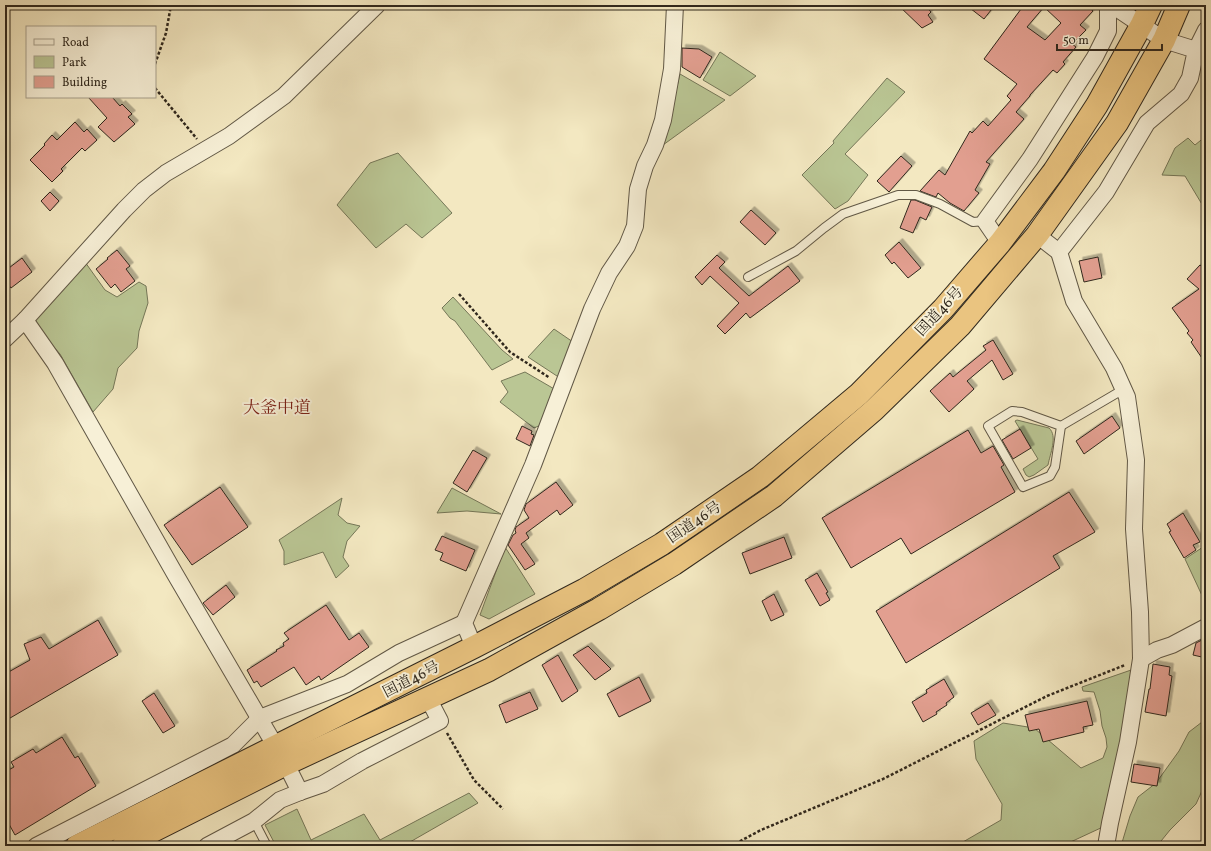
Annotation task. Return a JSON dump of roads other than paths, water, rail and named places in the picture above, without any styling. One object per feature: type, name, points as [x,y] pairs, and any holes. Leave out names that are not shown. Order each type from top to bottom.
[{"type":"highway","name":"国道46号","points":[[77,846],[281,755],[428,698],[489,670],[599,609],[674,564],[774,496],[874,410],[960,326],[1037,235],[1117,123],[1164,40],[1179,5]]},
{"type":"highway","name":"国道46号","points":[[123,846],[281,755],[474,647],[584,590],[662,544],[760,477],[859,394],[942,309],[1000,243],[1054,171],[1097,105],[1146,15]]},
{"type":"street","points":[[5,339],[25,320],[124,210],[144,190],[166,173],[229,136],[284,96],[377,5]]},
{"type":"street","points":[[36,846],[233,745],[260,718],[347,684],[399,653],[464,623],[533,465],[592,309],[609,273],[627,246],[635,226],[638,189],[645,166],[656,145],[663,120],[670,84],[675,5]]},
{"type":"street","points":[[1000,243],[985,221],[1030,159],[1095,57],[1108,31],[1108,5]]},
{"type":"street","points":[[1112,5],[1146,15],[1164,40],[1196,50]]},
{"type":"street","points":[[1059,252],[1106,192],[1147,123],[1181,94],[1190,78],[1196,50],[1206,30]]},
{"type":"street","points":[[1037,235],[1059,252],[1074,301],[1114,368],[1124,389],[1127,397],[1136,460],[1134,529],[1140,612],[1141,659],[1128,742],[1106,846]]},
{"type":"street","points":[[25,320],[55,363],[175,574],[260,718],[300,792]]},
{"type":"street","points":[[464,623],[474,647]]},
{"type":"street","points":[[1141,659],[1157,650],[1172,645],[1206,626]]},
{"type":"street","points":[[207,846],[254,821],[280,800],[323,784],[362,761],[440,721],[428,698]]},
{"type":"lane","points":[[748,277],[796,251],[843,214],[898,195],[916,195],[940,204],[973,222],[985,221]]},
{"type":"lane","points":[[1061,426],[1124,389]]},
{"type":"lane","points":[[1012,411],[1022,412],[1061,426],[1055,467],[1050,476],[1023,487],[988,426],[1012,411]]},
{"type":"lane","points":[[254,821],[267,846]]},
{"type":"district","name":"大釜中道","points":[[277,407]]}]
